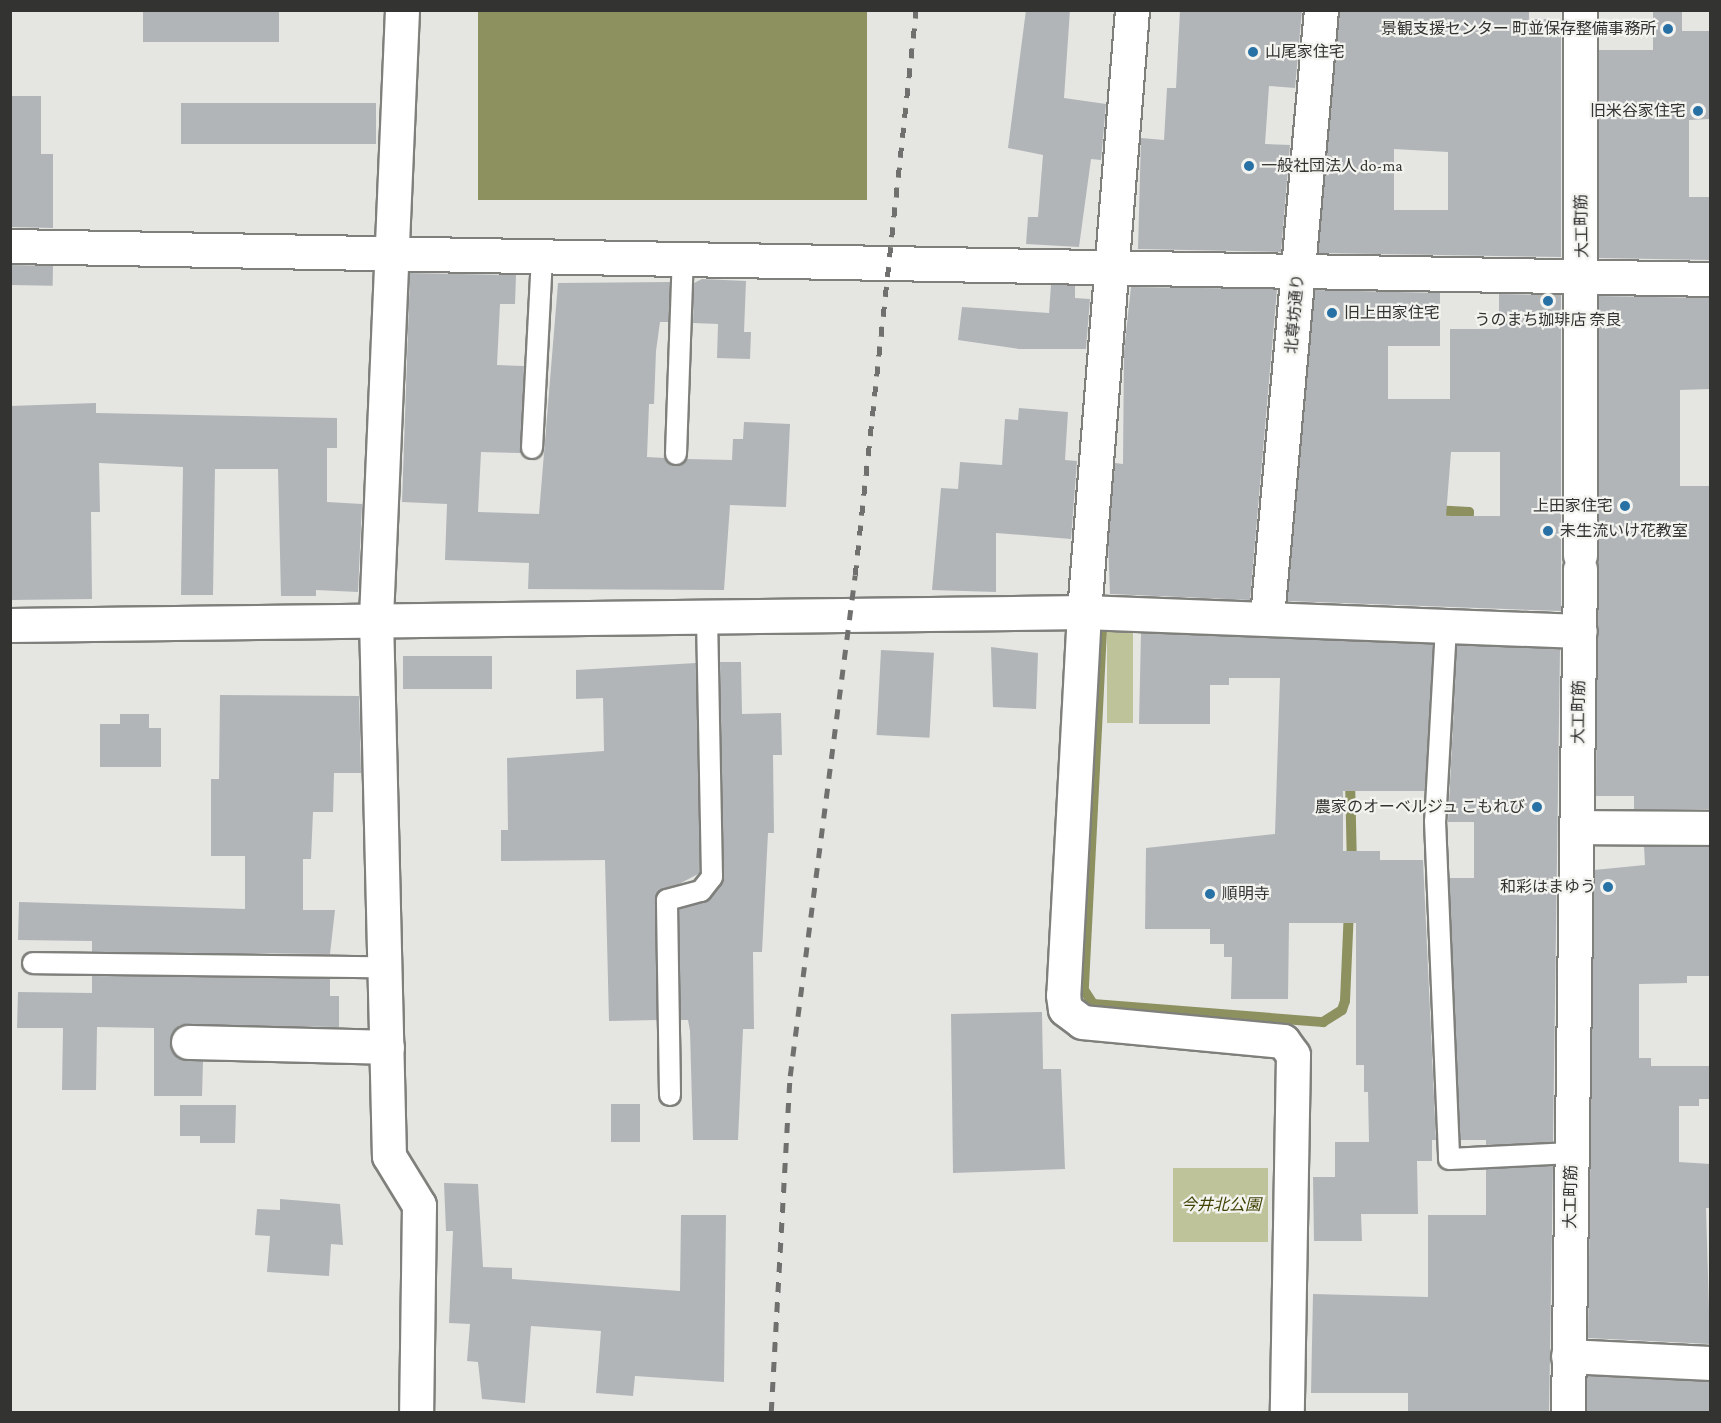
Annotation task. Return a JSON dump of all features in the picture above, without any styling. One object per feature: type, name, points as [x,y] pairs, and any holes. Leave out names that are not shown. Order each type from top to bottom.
[{"type":"street","points":[[402,10],[376,618],[389,1156],[419,1205],[416,1413]]},
{"type":"street","points":[[1132,10],[1084,612],[1065,1009],[1082,1022],[1283,1041],[1293,1055],[1287,1413]]},
{"type":"street","name":"北尊坊通り","points":[[1266,617],[1321,10]]},
{"type":"street","name":"大工町筋","points":[[1568,1413],[1580,631],[1582,277],[1580,10]]},
{"type":"street","points":[[10,246],[1110,264],[1710,279]]},
{"type":"street","points":[[10,625],[376,618],[1084,612],[1266,617],[1446,627],[1580,631]]},
{"type":"street","points":[[1578,827],[1710,828]]},
{"type":"street","points":[[188,1042],[387,1047]]},
{"type":"street","points":[[1568,1356],[1710,1363]]},
{"type":"lane","points":[[532,448],[542,254]]},
{"type":"lane","points":[[676,454],[683,257]]},
{"type":"lane","points":[[670,1095],[667,900],[701,891],[712,877],[707,615]]},
{"type":"lane","points":[[1446,627],[1435,821],[1449,1159],[1572,1154]]},
{"type":"lane","points":[[33,963],[385,967]]},
{"type":"green space","points":[[1107,626],[1133,626],[1133,723],[1107,723]]},
{"type":"green space","name":"今井北公園","points":[[1173,1168],[1268,1168],[1268,1242],[1173,1242]]},
{"type":"shaded area","points":[[478,11],[867,11],[867,200],[478,200]]},
{"type":"building","points":[[143,10],[279,10],[279,42],[143,42]]},
{"type":"building","points":[[1026,10],[1070,10],[1064,98],[1106,104],[1101,160],[1091,159],[1079,247],[1026,244],[1028,217],[1038,217],[1043,155],[1008,148]]},
{"type":"building","points":[[1180,10],[1302,10],[1295,88],[1269,86],[1265,144],[1290,145],[1281,252],[1138,249],[1141,138],[1164,140],[1167,88],[1176,88]]},
{"type":"building","points":[[1340,10],[1529,10],[1529,19],[1561,19],[1561,257],[1318,253]],"holes":[[[1394,149],[1448,152],[1448,210],[1394,210]]]},
{"type":"building","points":[[1653,10],[1682,10],[1682,31],[1710,31],[1710,119],[1689,120],[1689,197],[1710,197],[1710,260],[1599,258],[1599,50],[1653,50]]},
{"type":"building","points":[[10,96],[41,96],[41,154],[53,154],[53,228],[10,227]]},
{"type":"building","points":[[181,103],[376,103],[376,144],[181,144]]},
{"type":"building","points":[[10,265],[53,266],[53,286],[10,285]]},
{"type":"building","points":[[410,273],[516,275],[515,304],[500,304],[497,365],[524,366],[521,453],[481,452],[478,512],[539,514],[558,283],[670,282],[669,322],[660,322],[656,351],[654,404],[649,404],[647,457],[665,458],[675,466],[687,459],[732,460],[733,439],[743,439],[744,422],[790,424],[786,507],[730,505],[724,590],[528,589],[529,563],[445,560],[447,504],[402,502]]},
{"type":"building","points":[[702,279],[746,281],[744,332],[751,332],[750,359],[717,358],[718,324],[693,323],[694,283]]},
{"type":"building","points":[[1051,285],[1075,285],[1075,298],[1090,299],[1086,349],[1019,349],[958,340],[962,307],[1049,313]]},
{"type":"building","points":[[1131,287],[1277,289],[1250,600],[1110,594],[1108,542],[1115,463],[1123,464],[1124,351]]},
{"type":"building","points":[[1315,290],[1440,293],[1440,346],[1388,346],[1388,399],[1450,399],[1450,329],[1499,329],[1499,294],[1561,295],[1561,611],[1287,601]],"holes":[[[1451,452],[1500,452],[1500,516],[1446,516]]]},
{"type":"building","points":[[1599,296],[1710,298],[1710,389],[1680,390],[1680,486],[1710,486],[1710,809],[1634,809],[1634,796],[1596,796]]},
{"type":"building","points":[[96,403],[96,413],[337,418],[337,448],[327,448],[327,502],[362,504],[358,592],[316,590],[316,596],[281,596],[278,469],[215,469],[213,595],[181,595],[183,467],[99,463],[100,512],[91,512],[92,599],[10,600],[10,406]]},
{"type":"building","points":[[1019,408],[1068,412],[1065,460],[1077,461],[1071,539],[996,533],[996,592],[932,590],[941,488],[958,489],[960,462],[1002,465],[1005,419],[1018,420]]},
{"type":"building","points":[[1141,633],[1433,644],[1425,791],[1343,791],[1343,851],[1380,851],[1380,860],[1423,860],[1436,1140],[1432,1140],[1432,1161],[1417,1161],[1418,1214],[1361,1214],[1362,1241],[1314,1241],[1313,1177],[1335,1177],[1335,1142],[1369,1142],[1368,1092],[1364,1092],[1364,1065],[1356,1065],[1356,923],[1289,923],[1288,999],[1231,999],[1232,957],[1224,957],[1224,944],[1210,944],[1210,929],[1145,929],[1146,848],[1275,834],[1280,678],[1229,678],[1229,685],[1210,685],[1210,724],[1139,724]]},
{"type":"building","points":[[1457,645],[1560,649],[1553,1142],[1486,1145],[1486,1140],[1460,1140],[1449,878],[1474,878],[1474,822],[1448,822]]},
{"type":"building","points":[[991,647],[1038,653],[1036,709],[993,707]]},
{"type":"building","points":[[881,650],[934,653],[929,738],[877,735]]},
{"type":"building","points":[[403,656],[492,656],[492,689],[403,689]]},
{"type":"building","points":[[720,662],[741,662],[742,714],[781,713],[782,755],[773,755],[774,833],[768,833],[762,952],[753,952],[754,1029],[743,1029],[738,1140],[693,1140],[690,1031],[688,1020],[681,1020],[679,909],[710,899],[724,878]]},
{"type":"building","points":[[696,663],[700,873],[656,896],[657,1020],[609,1021],[605,860],[501,861],[501,830],[508,830],[507,758],[604,751],[603,698],[576,699],[576,670]]},
{"type":"building","points":[[220,695],[359,696],[361,773],[334,773],[333,812],[313,812],[311,859],[303,859],[303,910],[335,910],[330,954],[92,952],[92,941],[18,940],[19,902],[245,909],[245,856],[211,856],[211,779],[219,779]]},
{"type":"building","points":[[120,714],[149,714],[149,728],[161,728],[161,767],[100,767],[100,724],[120,724]]},
{"type":"building","points":[[1644,846],[1710,847],[1710,976],[1687,976],[1687,983],[1639,984],[1639,1058],[1651,1058],[1651,1066],[1710,1066],[1710,1099],[1699,1099],[1699,1106],[1679,1106],[1679,1162],[1710,1164],[1710,1208],[1706,1208],[1710,1344],[1588,1338],[1594,870],[1645,865]]},
{"type":"building","points":[[92,976],[330,978],[330,996],[339,996],[339,1027],[180,1025],[172,1033],[171,1050],[179,1058],[203,1061],[202,1096],[154,1096],[154,1028],[97,1027],[96,1090],[62,1090],[63,1028],[17,1028],[18,992],[92,993]]},
{"type":"building","points":[[1042,1012],[1043,1069],[1061,1069],[1065,1169],[953,1173],[951,1014]]},
{"type":"building","points":[[611,1104],[640,1104],[640,1142],[611,1142]]},
{"type":"building","points":[[180,1105],[236,1105],[235,1143],[200,1143],[200,1136],[180,1136]]},
{"type":"building","points":[[1553,1166],[1549,1413],[1408,1413],[1408,1393],[1311,1393],[1313,1294],[1428,1297],[1428,1215],[1486,1215],[1486,1169]]},
{"type":"building","points":[[444,1183],[478,1184],[483,1267],[512,1268],[512,1279],[680,1291],[681,1215],[726,1215],[724,1382],[635,1376],[633,1396],[596,1393],[601,1331],[531,1326],[525,1403],[482,1399],[478,1362],[467,1361],[470,1324],[449,1323],[453,1231],[446,1231]]},
{"type":"building","points":[[280,1199],[340,1204],[343,1245],[331,1244],[329,1276],[267,1272],[270,1236],[255,1235],[257,1209],[280,1210]]},
{"type":"building","points":[[1587,1376],[1710,1382],[1710,1413],[1587,1413]]},
{"type":"waterway","points":[[1433,510],[1469,512],[1468,530]]},
{"type":"waterway","points":[[1102,630],[1084,990],[1093,1004],[1323,1022],[1342,1010],[1345,1001],[1349,911]]},
{"type":"waterway","points":[[1350,779],[1352,865]]},
{"type":"railway","points":[[771,1412],[790,1076],[855,575],[916,10]]},
{"type":"place","name":"景観支援センター 町並保存整備事務所","points":[[1668,29]]},
{"type":"place","name":"山尾家住宅","points":[[1253,52]]},
{"type":"place","name":"旧米谷家住宅","points":[[1698,111]]},
{"type":"place","name":"一般社団法人 do-ma","points":[[1249,166]]},
{"type":"place","name":"うのまち珈琲店 奈良","points":[[1548,301]]},
{"type":"place","name":"旧上田家住宅","points":[[1332,313]]},
{"type":"place","name":"上田家住宅","points":[[1625,506]]},
{"type":"place","name":"未生流いけ花教室","points":[[1548,531]]},
{"type":"place","name":"農家のオーベルジュ こもれび","points":[[1537,807]]},
{"type":"place","name":"和彩はまゆう","points":[[1608,887]]},
{"type":"place","name":"順明寺","points":[[1210,894]]}]
